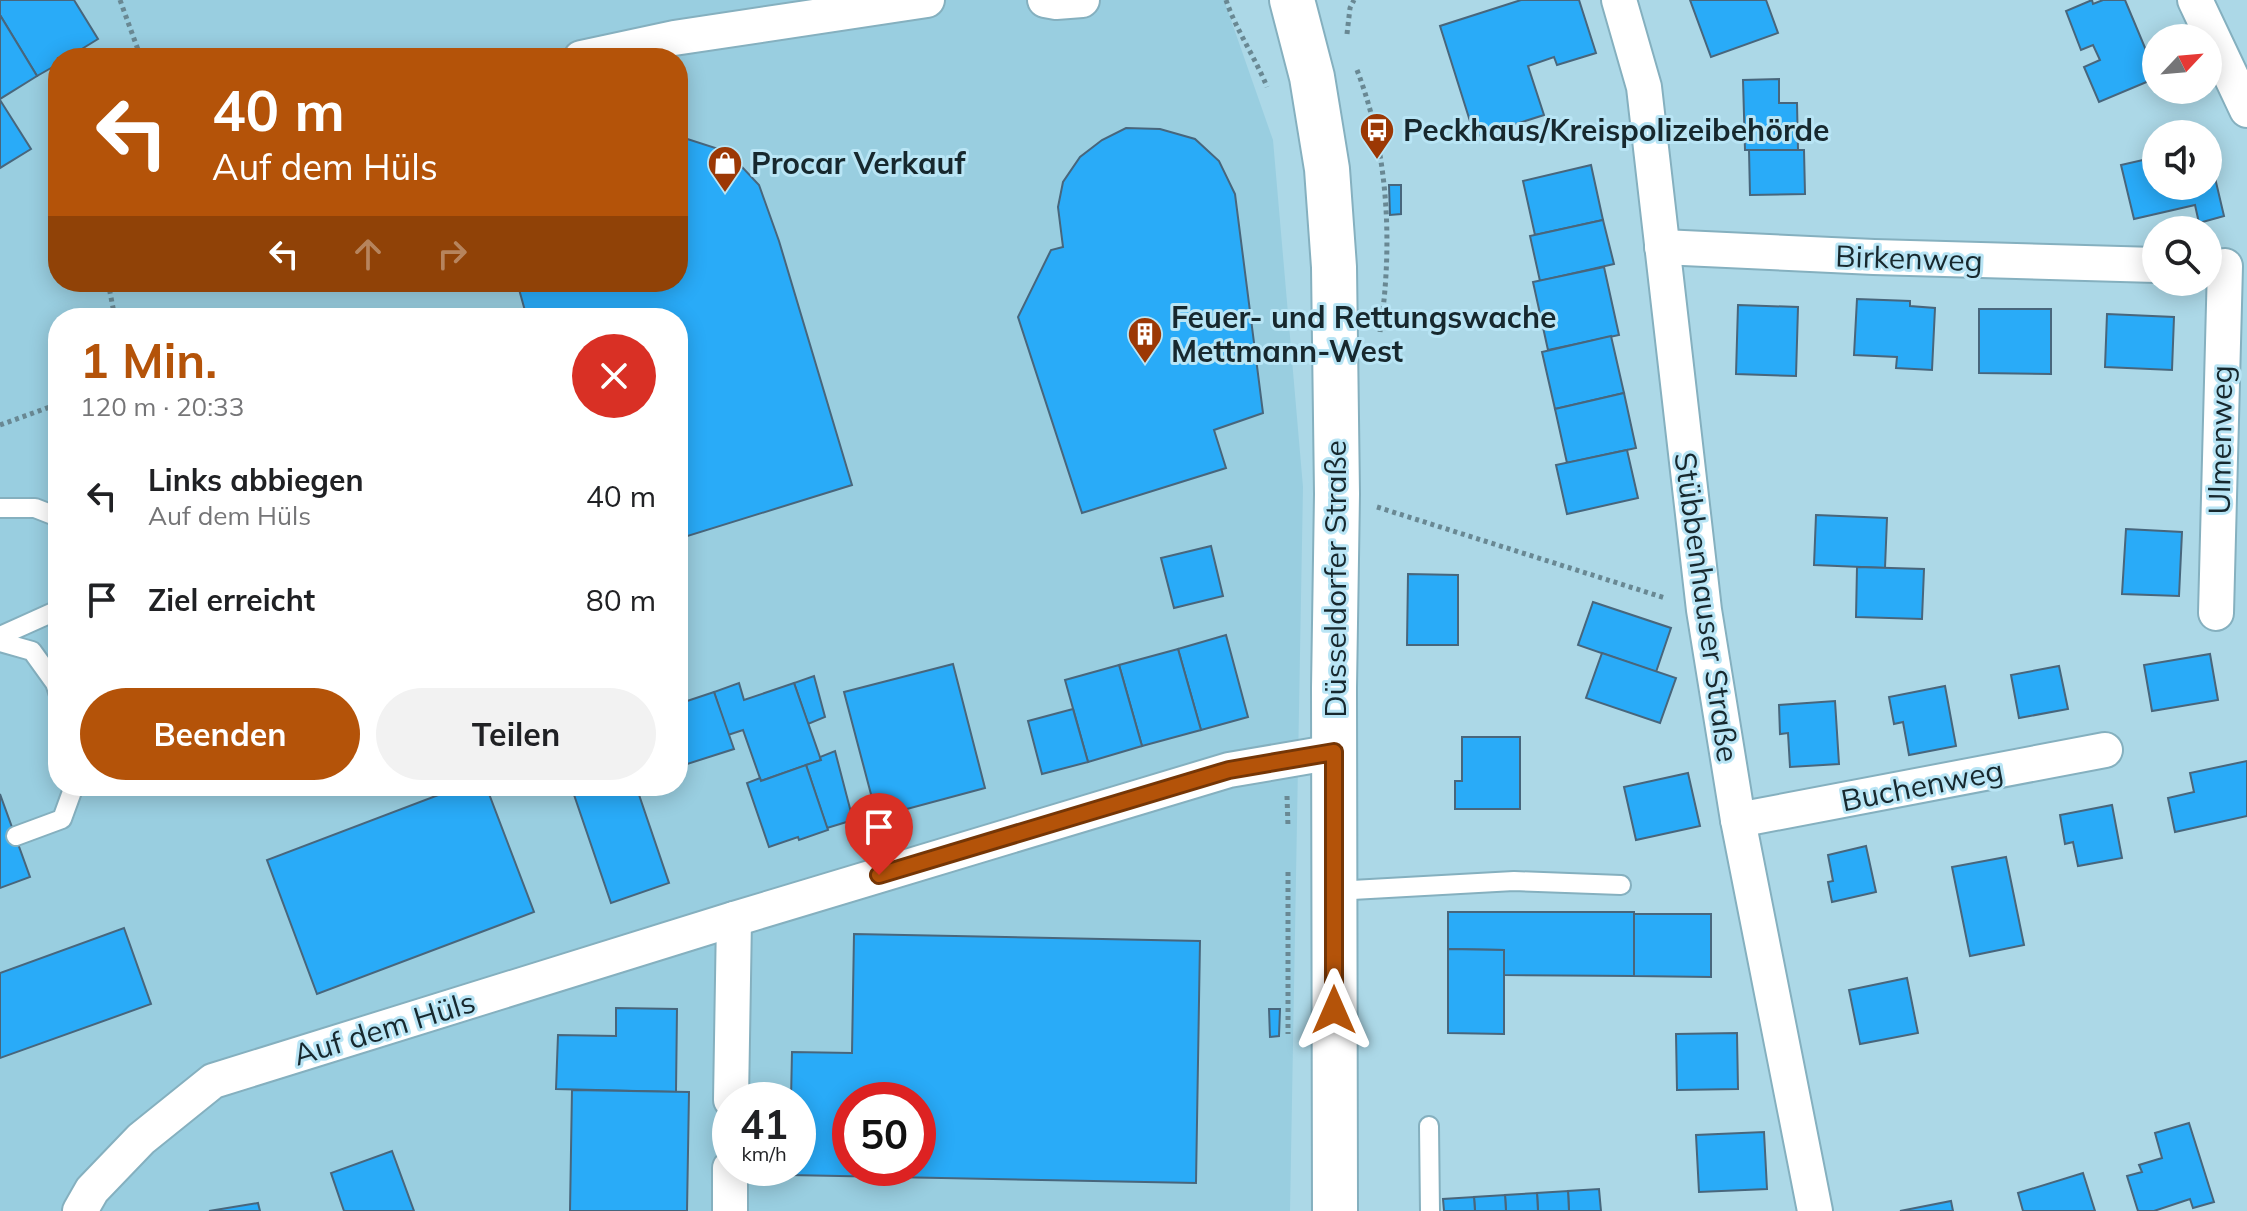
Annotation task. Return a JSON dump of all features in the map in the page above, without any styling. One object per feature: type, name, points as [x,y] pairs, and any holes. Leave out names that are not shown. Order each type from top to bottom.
[{"type":"main road","name":"Düsseldorfer Straße","points":[[1292,0],[1310,64],[1327,169],[1334,267],[1337,480],[1335,1211]]},
{"type":"street","points":[[628,48],[674,38],[927,0]]},
{"type":"street","points":[[1045,0],[1082,0]]},
{"type":"street","name":"Stübbenhauser Straße","points":[[1619,0],[1644,87],[1704,610],[1738,820],[1815,1211]]},
{"type":"street","points":[[2195,0],[2247,110]]},
{"type":"street","name":"Birkenweg","points":[[1662,247],[2142,265]]},
{"type":"street","name":"Ulmenweg","points":[[2216,613],[2227,265]]},
{"type":"street","name":"Buchenweg","points":[[1738,820],[2105,750]]},
{"type":"street","name":"Auf dem Hüls","points":[[80,1211],[92,1190],[141,1139],[213,1081],[734,919],[1229,770],[1334,752]]},
{"type":"street","points":[[731,1082],[734,919]]},
{"type":"street","points":[[730,1186],[730,1211]]},
{"type":"lane","points":[[0,508],[35,508],[48,513]]},
{"type":"lane","points":[[0,636],[48,614]]},
{"type":"lane","points":[[0,642],[32,651],[48,673]]},
{"type":"lane","points":[[16,836],[62,819],[70,796]]},
{"type":"lane","points":[[1334,891],[1514,881],[1621,885]]},
{"type":"lane","points":[[1429,1126],[1430,1211]]},
{"type":"path","points":[[120,0],[137,48]]},
{"type":"path","points":[[1226,0],[1233,20],[1258,64]]},
{"type":"path","points":[[1347,40],[1350,8],[1354,0]]},
{"type":"path","points":[[0,425],[48,408]]},
{"type":"path","points":[[1371,505],[1704,610]]},
{"type":"shaded area","points":[[0,0],[1224,0],[1273,140],[1303,487],[1290,1211],[0,1211]]},
{"type":"building","points":[[0,0],[74,0],[98,39],[83,48],[48,48],[48,70],[37,76],[0,15]]},
{"type":"building","points":[[1521,0],[1579,0],[1596,53],[1557,65],[1554,57],[1528,66],[1544,115],[1475,137],[1440,26]]},
{"type":"building","points":[[1690,0],[1766,0],[1778,33],[1711,57]]},
{"type":"building","points":[[2092,0],[2093,4],[2103,0],[2125,0],[2142,41],[2142,84],[2099,102],[2084,67],[2100,60],[2093,45],[2081,50],[2066,11]]},
{"type":"building","points":[[0,15],[37,76],[0,99]]},
{"type":"building","points":[[1779,79],[1779,103],[1797,103],[1798,150],[1745,150],[1743,80]]},
{"type":"building","points":[[0,100],[31,149],[0,168]]},
{"type":"building","name":"Feuer- und Rettungswache Mettmann-West","points":[[1126,128],[1160,129],[1195,139],[1219,161],[1235,194],[1263,413],[1214,430],[1226,468],[1082,513],[1018,317],[1051,250],[1063,247],[1058,207],[1063,182],[1080,157],[1102,140]]},
{"type":"building","points":[[688,139],[728,152],[759,185],[779,241],[852,485],[688,536],[688,308],[524,308],[520,292],[688,292]]},
{"type":"building","points":[[1749,150],[1804,150],[1805,194],[1750,195]]},
{"type":"building","points":[[2142,160],[2142,200],[2220,200],[2224,216],[2197,216],[2195,205],[2134,219],[2121,165]]},
{"type":"building","points":[[1591,165],[1603,220],[1535,235],[1523,181]]},
{"type":"building","points":[[1389,185],[1401,185],[1401,214],[1390,215]]},
{"type":"building","points":[[1603,220],[1614,264],[1540,281],[1530,236]]},
{"type":"building","points":[[1604,267],[1619,335],[1548,350],[1533,282]]},
{"type":"building","points":[[1857,299],[1910,301],[1910,306],[1935,308],[1932,370],[1896,368],[1897,357],[1854,355]]},
{"type":"building","points":[[1738,305],[1798,307],[1796,376],[1736,374]]},
{"type":"building","points":[[1979,309],[2051,309],[2051,374],[1979,373]]},
{"type":"building","points":[[2107,314],[2174,317],[2172,370],[2105,367]]},
{"type":"building","points":[[1611,336],[1624,393],[1555,409],[1542,352]]},
{"type":"building","points":[[1624,393],[1636,448],[1567,463],[1555,409]]},
{"type":"building","points":[[1627,450],[1638,498],[1567,514],[1556,465]]},
{"type":"building","points":[[1816,515],[1887,518],[1885,568],[1814,565]]},
{"type":"building","points":[[2126,529],[2182,532],[2179,596],[2122,594]]},
{"type":"building","points":[[1211,546],[1223,596],[1174,608],[1161,558]]},
{"type":"building","points":[[1857,567],[1924,569],[1922,619],[1856,617]]},
{"type":"building","points":[[1408,574],[1458,575],[1458,645],[1407,645]]},
{"type":"building","points":[[1593,602],[1671,628],[1656,672],[1578,645]]},
{"type":"building","points":[[1226,635],[1248,717],[1201,730],[1178,649]]},
{"type":"building","points":[[1178,649],[1201,730],[1142,746],[1119,665]]},
{"type":"building","points":[[1602,653],[1676,678],[1660,723],[1586,698]]},
{"type":"building","points":[[2210,654],[2218,700],[2152,711],[2144,665]]},
{"type":"building","points":[[953,664],[985,788],[877,817],[844,692]]},
{"type":"building","points":[[1119,665],[1142,746],[1088,762],[1065,680]]},
{"type":"building","points":[[2059,666],[2068,709],[2019,718],[2011,675]]},
{"type":"building","points":[[814,676],[825,717],[808,724],[794,683]]},
{"type":"building","points":[[739,683],[744,700],[794,683],[821,760],[761,781],[743,730],[728,735],[714,692]]},
{"type":"building","points":[[1945,686],[1956,746],[1909,755],[1903,722],[1894,724],[1889,697]]},
{"type":"building","points":[[714,692],[734,749],[688,764],[688,701]]},
{"type":"building","points":[[1835,701],[1839,764],[1790,767],[1788,733],[1780,734],[1779,705]]},
{"type":"building","points":[[1073,709],[1088,762],[1042,774],[1028,721]]},
{"type":"building","points":[[1462,737],[1520,737],[1520,809],[1455,809],[1455,781],[1462,781]]},
{"type":"building","points":[[835,751],[853,820],[827,828],[806,765]]},
{"type":"building","points":[[2247,761],[2247,816],[2175,832],[2168,798],[2194,792],[2190,773]]},
{"type":"building","points":[[806,765],[828,830],[769,847],[747,783]]},
{"type":"building","points":[[1688,773],[1700,826],[1636,840],[1624,787]]},
{"type":"building","points":[[0,794],[30,877],[0,888]]},
{"type":"building","points":[[436,796],[490,796],[534,912],[317,994],[267,860]]},
{"type":"building","points":[[574,796],[639,796],[669,883],[611,903]]},
{"type":"building","points":[[2112,805],[2122,858],[2078,866],[2073,842],[2065,844],[2060,815]]},
{"type":"building","points":[[1866,846],[1876,892],[1832,902],[1828,882],[1833,881],[1828,855]]},
{"type":"building","points":[[2006,857],[2024,945],[1970,956],[1952,867]]},
{"type":"building","points":[[1448,912],[1634,912],[1634,976],[1504,975],[1504,950],[1448,949]]},
{"type":"building","points":[[1634,914],[1711,914],[1711,977],[1634,976]]},
{"type":"building","points":[[124,928],[151,1004],[0,1058],[0,973]]},
{"type":"building","points":[[854,934],[1200,941],[1196,1183],[936,1178],[936,1082],[832,1082],[832,1176],[816,1176],[816,1082],[791,1082],[792,1052],[852,1053]]},
{"type":"building","points":[[1448,949],[1504,950],[1504,1034],[1448,1033]]},
{"type":"building","points":[[1907,978],[1918,1033],[1860,1044],[1849,990]]},
{"type":"building","points":[[616,1008],[677,1009],[676,1092],[556,1089],[558,1035],[616,1036]]},
{"type":"building","points":[[1269,1009],[1280,1009],[1279,1036],[1270,1037]]},
{"type":"building","points":[[1737,1033],[1738,1089],[1677,1090],[1676,1034]]},
{"type":"building","points":[[572,1090],[689,1092],[687,1211],[570,1211]]},
{"type":"building","points":[[2189,1123],[2214,1202],[2193,1208],[2190,1199],[2154,1211],[2138,1211],[2127,1176],[2142,1172],[2139,1165],[2162,1158],[2155,1133]]},
{"type":"building","points":[[1764,1132],[1767,1189],[1699,1192],[1696,1135]]},
{"type":"building","points":[[392,1151],[414,1211],[344,1211],[331,1173]]},
{"type":"building","points":[[2083,1173],[2095,1211],[2023,1211],[2018,1193]]},
{"type":"building","points":[[1599,1189],[1601,1211],[1569,1211],[1568,1191]]},
{"type":"building","points":[[1568,1191],[1569,1211],[1538,1211],[1537,1193]]},
{"type":"building","points":[[1537,1193],[1538,1211],[1506,1211],[1505,1195]]},
{"type":"building","points":[[1505,1195],[1506,1211],[1475,1211],[1474,1197]]},
{"type":"building","points":[[1474,1197],[1475,1211],[1444,1211],[1443,1199]]},
{"type":"building","points":[[1951,1201],[1953,1211],[1900,1211]]},
{"type":"building","points":[[258,1203],[260,1211],[209,1211]]},
{"type":"place","name":"Peckhaus/Kreispolizeibehörde","points":[[1377,161]]},
{"type":"place","name":"Procar Verkauf","points":[[725,194]]},
{"type":"place","name":"Feuer- und Rettungswache Mettmann-West","points":[[1145,365]]},
{"type":"route","points":[[879,875],[1229,770],[1334,752],[1334,1010]]}]
